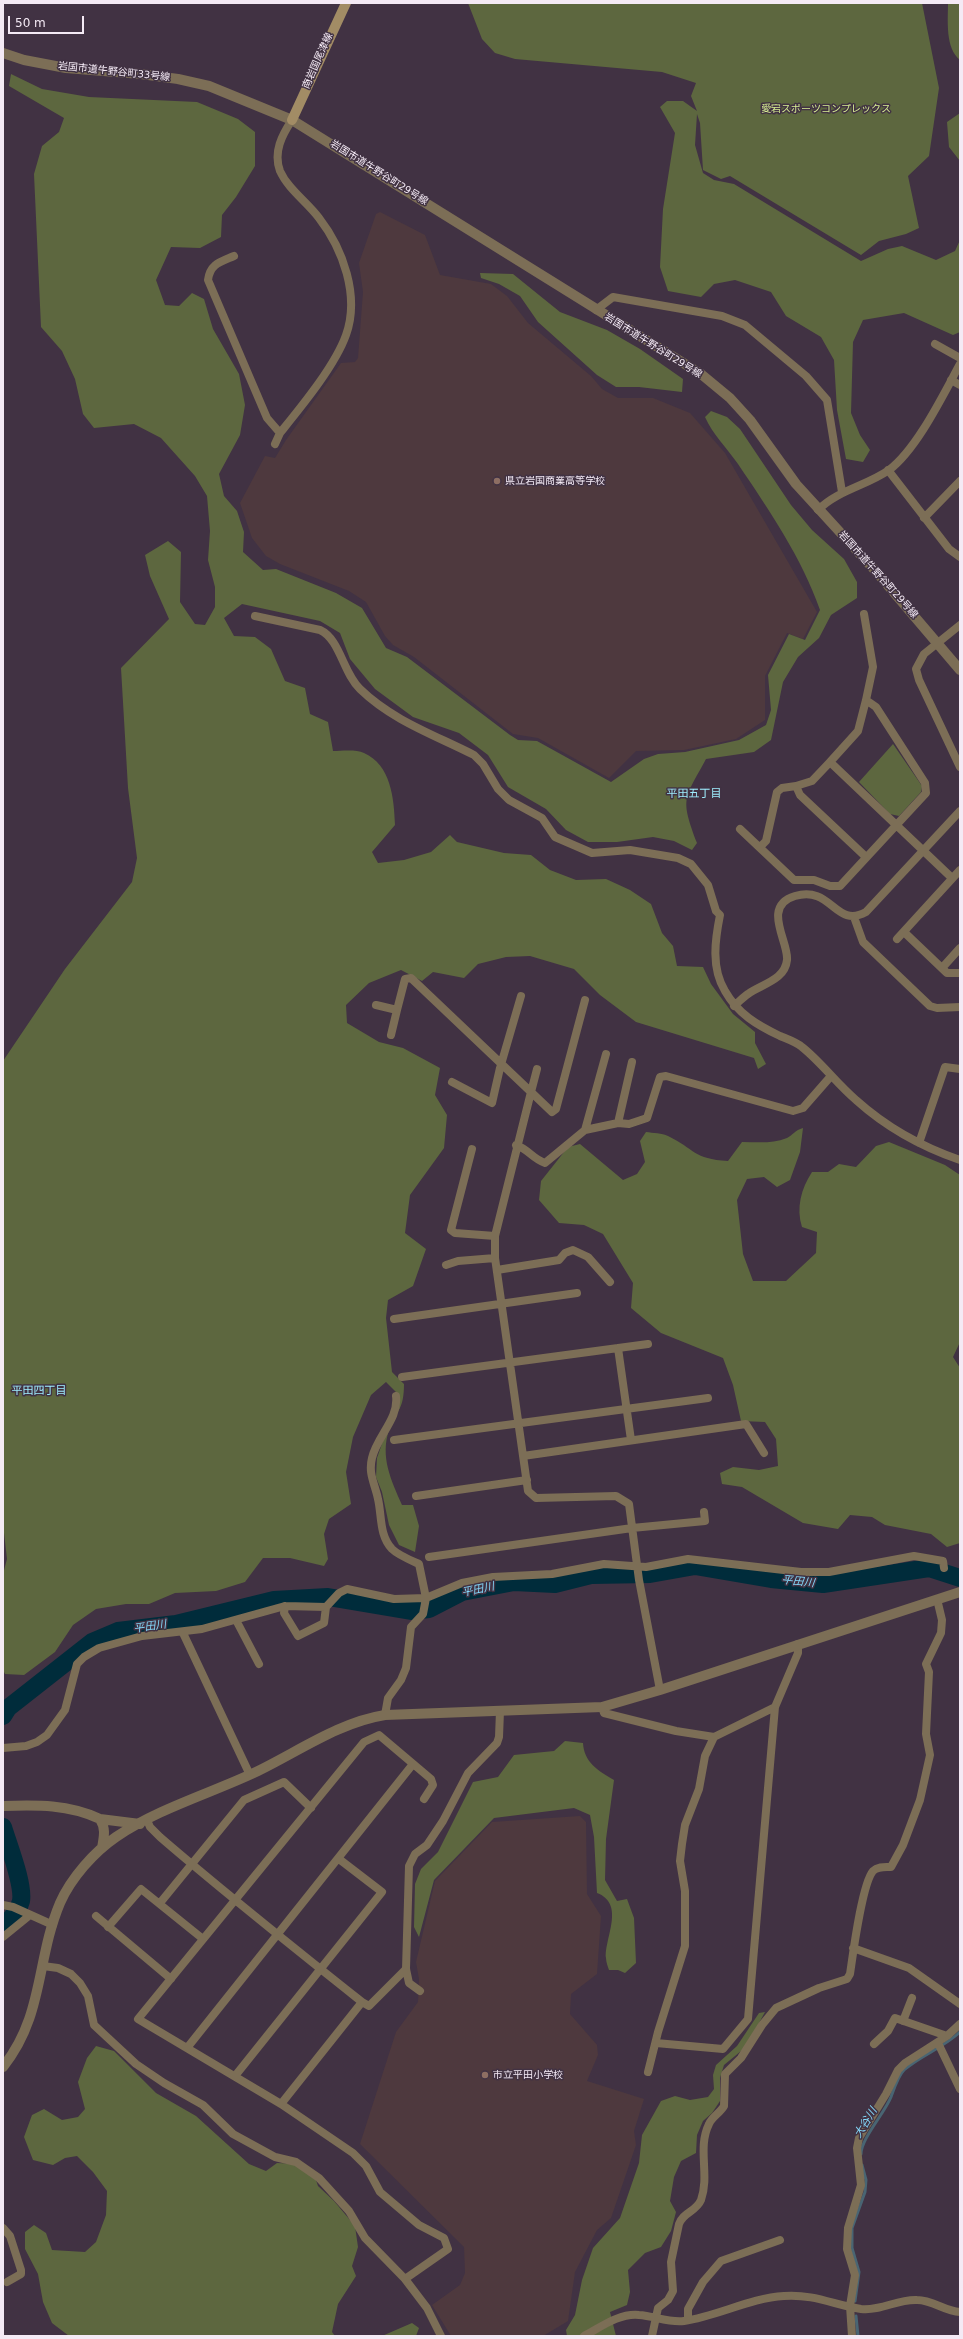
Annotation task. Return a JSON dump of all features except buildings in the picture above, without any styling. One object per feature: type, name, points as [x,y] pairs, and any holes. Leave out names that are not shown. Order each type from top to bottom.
[{"type":"main road","name":"南岩国尾津線","points":[[292,120],[346,3]]},
{"type":"street","name":"岩国市道牛野谷町33号線","points":[[3,53],[24,60],[66,68],[142,74],[178,79],[209,86],[292,120]]},
{"type":"street","name":"岩国市道牛野谷町29号線","points":[[292,120],[700,374],[730,398],[750,420],[796,484],[818,510],[880,576],[938,642],[960,670]]},
{"type":"street","points":[[275,444],[280,433],[334,359],[346,336],[351,311],[351,297],[347,275],[338,250],[319,218],[288,183],[280,170],[277,153],[282,135],[292,120]]},
{"type":"street","points":[[234,256],[213,265],[209,272],[208,280],[266,418],[280,433]]},
{"type":"street","points":[[596,310],[613,297],[722,316],[745,325],[806,376],[827,400],[842,492]]},
{"type":"street","points":[[935,344],[960,358]]},
{"type":"street","points":[[818,510],[842,492],[888,470],[911,448],[960,364]]},
{"type":"street","points":[[951,380],[960,385]]},
{"type":"street","points":[[888,470],[949,549],[960,557]]},
{"type":"street","points":[[924,518],[960,481]]},
{"type":"street","points":[[760,847],[766,841],[777,792],[782,788],[796,786],[812,781],[858,731],[873,667],[864,614]]},
{"type":"street","points":[[255,616],[328,633],[351,679],[374,702],[409,725],[474,755],[483,764],[498,789],[509,800],[542,818],[555,837],[592,853],[630,850],[678,858],[691,864],[708,885],[716,911],[720,915],[714,950],[716,965],[724,990],[734,1006],[755,1024],[800,1045],[856,1100],[894,1129],[919,1143],[960,1160]]},
{"type":"street","points":[[959,627],[924,654],[916,669],[919,680],[960,767]]},
{"type":"street","points":[[740,829],[794,880],[814,880],[830,886],[840,886],[926,793],[925,784],[876,707],[866,700]]},
{"type":"street","points":[[830,762],[952,878]]},
{"type":"street","points":[[796,786],[800,795],[866,857]]},
{"type":"street","points":[[734,1006],[748,994],[773,981],[786,968],[786,948],[777,923],[780,909],[790,897],[804,893],[815,894],[826,899],[846,915],[854,917],[866,912],[960,811]]},
{"type":"street","points":[[897,939],[960,870]]},
{"type":"street","points":[[854,917],[863,942],[930,1006],[937,1008],[960,1007]]},
{"type":"street","points":[[904,932],[947,972],[960,973]]},
{"type":"street","points":[[942,968],[960,948]]},
{"type":"street","points":[[391,1035],[405,979],[411,978],[552,1112],[556,1109],[585,1000]]},
{"type":"street","points":[[452,1082],[492,1103],[522,996]]},
{"type":"street","points":[[376,1005],[397,1010]]},
{"type":"street","points":[[586,1130],[606,1054]]},
{"type":"street","points":[[618,1123],[632,1062]]},
{"type":"street","points":[[919,1143],[945,1067],[960,1070]]},
{"type":"street","points":[[537,1069],[516,1145],[495,1236],[495,1258],[528,1492],[536,1498],[616,1496],[629,1504],[638,1573],[660,1690]]},
{"type":"street","points":[[516,1145],[523,1147],[537,1160],[545,1162],[586,1130],[618,1123],[629,1124],[647,1118],[660,1077],[666,1076],[793,1111],[803,1108],[831,1076]]},
{"type":"street","points":[[472,1149],[451,1230],[455,1233],[495,1236]]},
{"type":"street","points":[[497,1270],[559,1260],[565,1253],[574,1250],[588,1258],[610,1282]]},
{"type":"street","points":[[446,1265],[458,1261],[495,1258]]},
{"type":"street","points":[[394,1319],[577,1293]]},
{"type":"street","points":[[402,1377],[648,1344]]},
{"type":"street","points":[[618,1348],[631,1440]]},
{"type":"street","points":[[385,1715],[388,1698],[401,1680],[406,1668],[411,1627],[423,1614],[426,1600],[419,1564],[392,1549],[386,1540],[382,1528],[379,1500],[371,1480],[372,1456],[395,1412],[396,1396]]},
{"type":"street","points":[[394,1440],[708,1398]]},
{"type":"street","points":[[524,1456],[746,1424],[764,1453]]},
{"type":"street","points":[[416,1496],[527,1480]]},
{"type":"street","points":[[429,1557],[632,1528],[705,1521],[704,1512]]},
{"type":"street","points":[[638,1573],[646,1567],[688,1559],[801,1572],[828,1572],[914,1556],[943,1561],[944,1568]]},
{"type":"street","points":[[285,1606],[284,1613],[298,1636],[324,1623],[327,1605],[339,1593],[347,1589],[394,1598],[426,1600],[462,1584],[493,1577],[552,1574],[604,1564],[638,1573]]},
{"type":"street","points":[[3,2067],[21,2042],[32,2016],[53,1925],[68,1888],[102,1848],[117,1836],[143,1822],[250,1775],[348,1726],[371,1717],[385,1715],[500,1712],[602,1707],[660,1690],[937,1599],[959,1594]]},
{"type":"street","points":[[652,2336],[654,2317],[658,2308],[668,2300],[673,2291],[671,2262],[681,2218],[697,2207],[701,2199],[705,2178],[704,2140],[709,2124],[724,2106],[725,2074],[741,2058],[762,2025],[776,2008],[813,1991],[847,1979],[850,1974],[855,1931],[868,1878],[874,1870],[882,1867],[891,1867],[903,1845],[924,1784],[930,1755],[926,1734],[929,1672],[926,1664],[941,1633],[942,1620],[937,1599]]},
{"type":"street","points":[[3,1748],[26,1746],[37,1742],[47,1735],[66,1710],[73,1673],[84,1657],[99,1648],[142,1636],[183,1632],[236,1620],[285,1606],[327,1605]]},
{"type":"street","points":[[236,1620],[259,1664]]},
{"type":"street","points":[[183,1632],[250,1775]]},
{"type":"street","points":[[656,2043],[723,2049],[748,2019],[775,1707],[798,1653],[798,1644]]},
{"type":"street","points":[[602,1707],[604,1713],[676,1731],[714,1737],[775,1707]]},
{"type":"street","points":[[420,1991],[409,1983],[406,1969],[409,1866],[415,1854],[427,1845],[443,1821],[468,1773],[497,1743],[499,1737],[500,1712]]},
{"type":"street","points":[[405,2279],[448,2249],[444,2238],[420,2225],[380,2192],[366,2166],[353,2153],[280,2104],[138,2019],[364,1742],[378,1734],[431,1779],[433,1785],[424,1799]]},
{"type":"street","points":[[648,2072],[685,1946],[685,1891],[680,1862],[682,1844],[685,1825],[699,1789],[705,1756],[714,1737]]},
{"type":"street","points":[[187,2048],[339,1859],[413,1764]]},
{"type":"street","points":[[160,1902],[244,1800],[284,1782],[311,1808]]},
{"type":"street","points":[[5,1806],[48,1805],[71,1809],[100,1819],[143,1822],[234,1901],[278,1933],[320,1969],[369,2006],[406,1969]]},
{"type":"street","points":[[100,1819],[104,1825],[105,1834],[102,1848]]},
{"type":"street","points":[[235,2076],[382,1892],[339,1859]]},
{"type":"street","points":[[108,1927],[141,1889],[160,1902],[203,1939]]},
{"type":"street","points":[[3,1905],[13,1907],[30,1916],[53,1925]]},
{"type":"street","points":[[3,1937],[30,1916]]},
{"type":"street","points":[[96,1916],[171,1979]]},
{"type":"street","points":[[853,1948],[909,1968],[960,2004]]},
{"type":"street","points":[[44,1966],[65,1971],[80,1983],[88,1996],[94,2025],[136,2064],[164,2083],[203,2104],[233,2134],[275,2157],[296,2162],[309,2169],[349,2211],[365,2238],[405,2279],[427,2308],[442,2336]]},
{"type":"street","points":[[903,2021],[912,1998]]},
{"type":"street","points":[[280,2104],[362,2002]]},
{"type":"street","points":[[874,2044],[888,2031],[894,2018],[948,2036]]},
{"type":"street","points":[[852,2336],[850,2306],[855,2276],[847,2249],[848,2228],[861,2185],[857,2148],[859,2138],[886,2094],[898,2070],[905,2063],[940,2047],[960,2024]]},
{"type":"street","points":[[940,2047],[960,2089]]},
{"type":"street","points":[[3,2228],[10,2236],[21,2270],[21,2274],[7,2282]]},
{"type":"street","points":[[688,2320],[688,2309],[703,2282],[721,2261],[780,2240]]},
{"type":"street","points":[[584,2336],[614,2320],[627,2316],[639,2314],[669,2320],[688,2320],[784,2296],[823,2298],[850,2306],[871,2310],[881,2309],[904,2300],[919,2300],[932,2302],[943,2309],[960,2312]]},
{"type":"shaded area","name":"県立岩国商業高等学校","points":[[380,212],[425,235],[440,275],[491,284],[507,296],[528,323],[591,376],[602,389],[618,398],[653,398],[690,413],[725,453],[817,612],[803,639],[787,633],[765,676],[765,720],[736,739],[684,750],[636,751],[609,778],[538,738],[513,734],[414,657],[393,645],[385,636],[366,602],[349,591],[280,564],[266,556],[252,538],[240,503],[265,456],[275,458],[286,440],[341,363],[355,362],[358,358],[363,292],[359,263],[376,214]]},
{"type":"shaded area","name":"市立平田小学校","points":[[580,1816],[586,1822],[587,1894],[601,1916],[597,1974],[571,1994],[570,2014],[597,2045],[598,2055],[587,2081],[644,2099],[634,2131],[636,2145],[611,2218],[597,2230],[575,2272],[568,2321],[543,2336],[451,2336],[432,2305],[460,2285],[465,2273],[464,2247],[360,2144],[396,2032],[418,2002],[419,1979],[416,1962],[435,1881],[492,1822]]},
{"type":"green space","name":"愛宕スポーツコンプレックス","points":[[468,3],[922,3],[939,88],[929,156],[908,176],[919,228],[906,234],[879,241],[861,255],[730,176],[721,179],[703,170],[700,123],[697,114],[695,145],[703,173],[714,180],[734,184],[861,261],[888,249],[902,246],[936,260],[955,251],[960,240],[960,332],[953,335],[904,313],[863,320],[853,342],[851,413],[860,435],[870,450],[863,462],[846,459],[837,410],[834,360],[821,337],[786,316],[771,292],[735,280],[714,284],[701,297],[668,291],[660,267],[663,209],[675,133],[660,107],[667,101],[683,101],[697,111],[691,96],[696,83],[662,72],[515,59],[495,53],[482,39]]},
{"type":"green space","points":[[948,3],[960,3],[960,60],[955,55],[948,33]]},
{"type":"green space","points":[[11,74],[42,89],[89,97],[197,102],[238,119],[255,132],[255,166],[236,197],[222,215],[221,237],[200,248],[171,247],[156,280],[165,305],[179,306],[192,293],[204,299],[213,329],[239,374],[245,405],[240,435],[219,474],[224,496],[237,511],[244,532],[243,552],[263,570],[276,569],[336,593],[362,608],[386,648],[407,657],[518,740],[537,741],[611,782],[644,759],[658,754],[685,752],[739,740],[766,725],[771,710],[768,675],[789,634],[805,640],[820,610],[804,572],[784,535],[738,464],[708,424],[705,417],[711,411],[727,417],[740,429],[791,505],[812,530],[844,559],[857,582],[857,598],[831,615],[819,638],[798,657],[783,682],[771,740],[754,752],[706,759],[689,791],[687,799],[688,816],[697,843],[692,850],[674,841],[653,837],[617,842],[588,842],[566,830],[546,809],[508,787],[488,755],[459,733],[413,717],[375,689],[350,659],[340,633],[320,621],[242,604],[224,618],[234,636],[255,637],[271,649],[285,681],[305,688],[310,714],[328,722],[333,751],[361,752],[373,758],[380,766],[389,783],[392,794],[395,825],[372,852],[378,863],[404,860],[431,852],[450,835],[457,842],[504,853],[531,855],[550,870],[576,880],[606,879],[630,890],[651,904],[662,933],[673,946],[677,966],[703,967],[711,984],[733,1014],[755,1032],[755,1043],[766,1064],[758,1069],[754,1058],[636,1022],[600,995],[574,969],[530,956],[506,957],[478,964],[464,978],[433,972],[422,981],[401,970],[369,983],[346,1005],[347,1023],[379,1042],[403,1048],[440,1068],[435,1095],[447,1115],[444,1148],[410,1195],[405,1233],[426,1249],[413,1286],[388,1300],[386,1318],[392,1372],[404,1384],[404,1393],[400,1409],[389,1430],[386,1459],[394,1487],[402,1505],[413,1505],[419,1526],[415,1552],[399,1545],[389,1525],[382,1492],[376,1477],[377,1458],[399,1395],[386,1382],[371,1395],[353,1437],[346,1472],[351,1504],[329,1519],[324,1534],[328,1559],[324,1566],[290,1558],[263,1558],[245,1582],[216,1591],[175,1593],[149,1604],[126,1604],[96,1609],[73,1625],[55,1652],[24,1675],[5,1674],[3,1670],[3,1574],[7,1559],[3,1524],[3,1061],[65,969],[132,882],[137,858],[128,788],[121,668],[169,619],[150,576],[145,555],[168,541],[181,552],[180,602],[195,624],[205,625],[215,607],[215,587],[208,560],[210,531],[207,496],[195,476],[161,438],[134,424],[94,428],[83,414],[75,379],[62,351],[41,327],[34,174],[42,146],[59,132],[64,118],[9,86]]},
{"type":"green space","points":[[960,113],[960,161],[949,147],[947,122]]},
{"type":"green space","points":[[480,273],[513,274],[560,312],[607,330],[640,349],[683,379],[682,392],[639,387],[616,387],[597,375],[538,322],[520,296],[499,284],[481,278]]},
{"type":"green space","points":[[893,744],[922,786],[921,792],[899,816],[890,814],[859,782]]},
{"type":"green space","points":[[803,1128],[800,1152],[790,1180],[777,1187],[764,1177],[747,1179],[737,1200],[743,1254],[753,1281],[786,1281],[816,1253],[817,1232],[802,1227],[799,1213],[802,1192],[812,1172],[828,1172],[839,1164],[856,1167],[876,1146],[889,1142],[945,1165],[960,1175],[960,1342],[953,1357],[960,1368],[960,1543],[947,1547],[931,1534],[885,1525],[872,1517],[850,1515],[838,1529],[803,1523],[742,1487],[722,1484],[720,1473],[733,1467],[759,1470],[778,1466],[776,1439],[765,1422],[741,1421],[733,1385],[723,1358],[661,1333],[631,1308],[633,1283],[603,1234],[584,1225],[559,1223],[539,1200],[541,1181],[568,1147],[580,1144],[623,1180],[637,1174],[645,1162],[640,1141],[646,1132],[668,1136],[701,1156],[716,1160],[728,1161],[742,1142],[781,1140]]},
{"type":"green space","points":[[565,1741],[583,1743],[586,1756],[589,1761],[597,1769],[614,1780],[606,1839],[605,1880],[617,1901],[627,1899],[634,1918],[636,1963],[625,1973],[618,1970],[609,1970],[606,1950],[612,1922],[612,1913],[606,1898],[597,1893],[594,1837],[590,1815],[574,1808],[494,1818],[434,1880],[419,1937],[414,1927],[415,1884],[421,1869],[438,1852],[473,1782],[498,1777],[514,1755],[554,1751]]},
{"type":"green space","points":[[765,2012],[746,2047],[724,2065],[720,2078],[720,2101],[712,2113],[703,2121],[697,2135],[696,2153],[681,2161],[674,2177],[670,2201],[676,2212],[671,2231],[661,2247],[645,2253],[628,2270],[630,2292],[627,2305],[610,2312],[616,2336],[567,2336],[566,2330],[575,2315],[582,2280],[593,2248],[620,2218],[639,2163],[642,2135],[661,2101],[675,2096],[690,2100],[708,2097],[714,2089],[713,2075],[716,2065],[737,2046],[759,2013]]},
{"type":"green space","points":[[96,2046],[114,2051],[156,2093],[196,2116],[249,2164],[266,2171],[277,2163],[297,2164],[315,2177],[318,2186],[334,2201],[355,2226],[358,2247],[352,2266],[356,2276],[338,2304],[332,2332],[335,2336],[69,2336],[52,2323],[43,2302],[38,2274],[25,2249],[25,2232],[34,2225],[46,2233],[52,2250],[85,2252],[96,2242],[106,2215],[107,2191],[93,2172],[77,2156],[65,2158],[53,2165],[33,2160],[24,2137],[32,2115],[44,2109],[62,2120],[78,2117],[85,2109],[78,2082],[87,2058]]},
{"type":"green space","points":[[412,2323],[419,2328],[416,2336],[382,2336]]},
{"type":"waterway","name":"平田川","points":[[3,1716],[8,1708],[92,1642],[118,1631],[176,1624],[274,1600],[328,1597],[411,1611],[429,1609],[462,1592],[514,1582],[555,1584],[591,1575],[650,1574],[695,1566],[771,1579],[823,1584],[929,1568],[960,1578]]},
{"type":"waterway","name":"平田川","points":[[3,1827],[18,1875],[21,1894],[21,1901],[18,1908],[3,1926]]},
{"type":"waterway","name":"大谷川","points":[[861,2154],[865,2141],[888,2104],[898,2079],[904,2070],[946,2043],[960,2032]]},
{"type":"waterway","name":"大谷川","points":[[855,2301],[859,2272],[852,2248],[852,2228],[865,2192],[866,2180],[862,2165]]},
{"type":"waterway","name":"大谷川","points":[[856,2316],[858,2336]]},
{"type":"place","name":"県立岩国商業高等学校","points":[[497,481]]},
{"type":"place","name":"市立平田小学校","points":[[485,2075]]},
{"type":"district","name":"平田五丁目","points":[[694,794]]},
{"type":"district","name":"平田四丁目","points":[[39,1391]]}]
